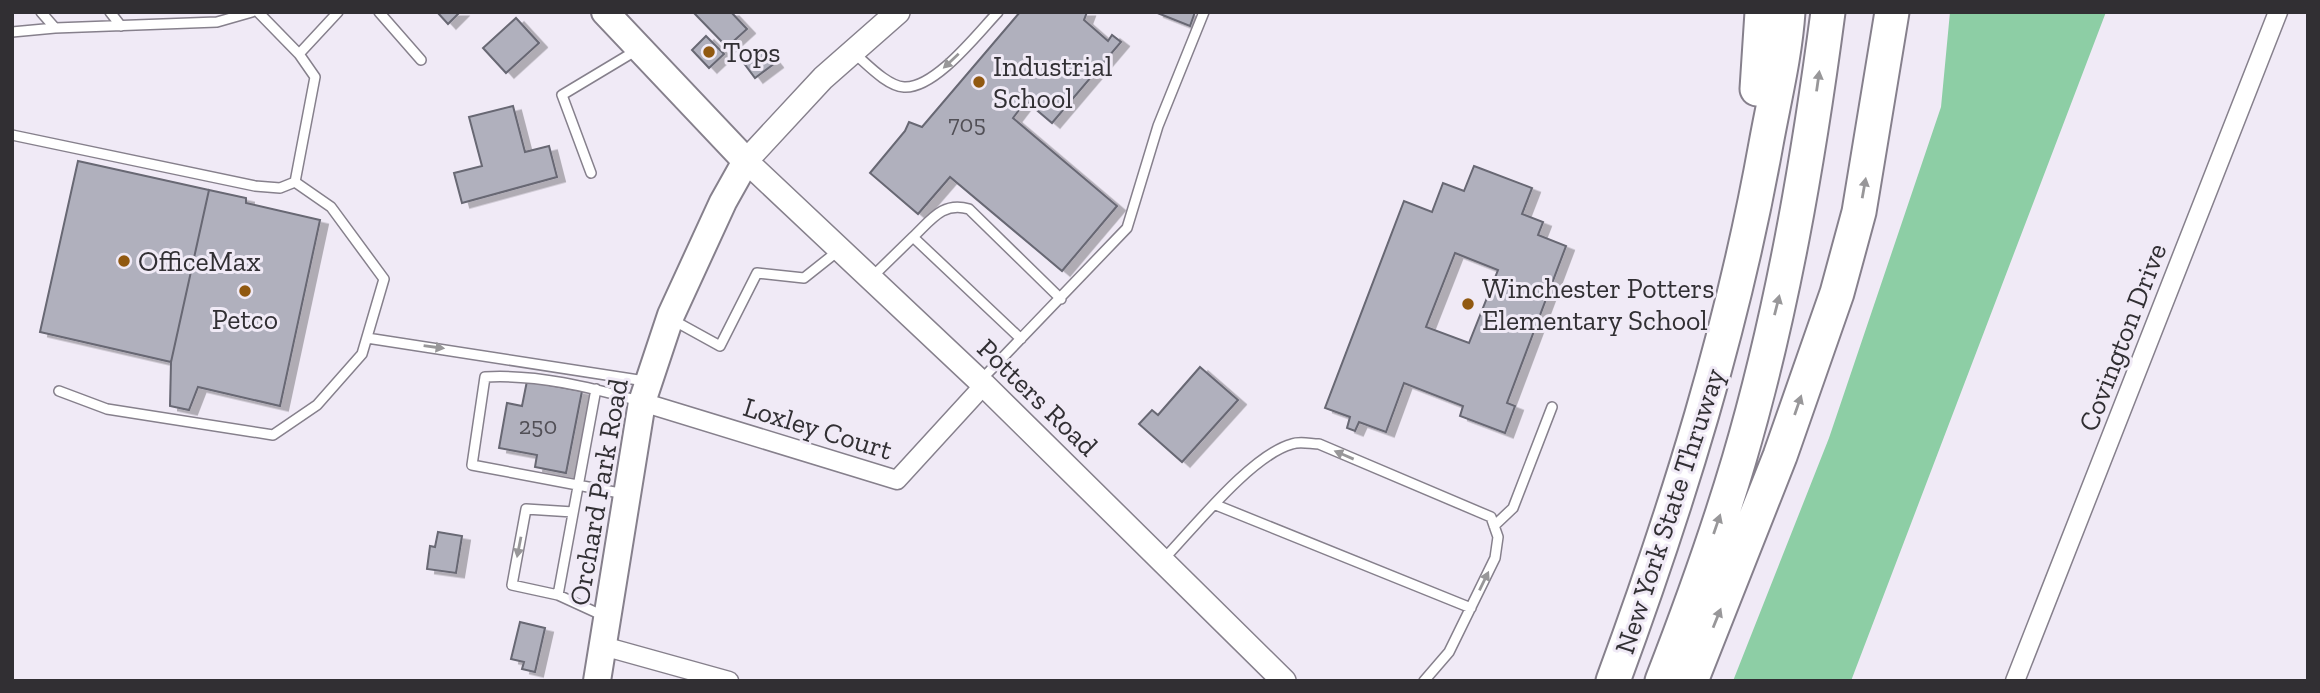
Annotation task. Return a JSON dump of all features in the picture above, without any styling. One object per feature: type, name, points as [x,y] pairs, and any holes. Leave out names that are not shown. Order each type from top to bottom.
[{"type":"highway","points":[[1748,245],[1762,12]]},
{"type":"highway","name":"New York State Thruway","points":[[1613,681],[1663,545],[1707,406],[1748,245],[1788,12]]},
{"type":"highway","name":"New York State Thruway","points":[[1662,681],[1739,460],[1786,270],[1815,108],[1828,12]]},
{"type":"highway","points":[[1691,681],[1780,456],[1837,293],[1859,212],[1892,12]]},
{"type":"main road","points":[[605,12],[746,161]]},
{"type":"main road","name":"Orchard Park Road","points":[[597,681],[645,392],[670,318],[718,212],[746,161]]},
{"type":"street","points":[[746,161],[852,51],[898,12]]},
{"type":"street","name":"Covington Drive","points":[[2015,681],[2278,12]]},
{"type":"street","name":"Potters Road","points":[[746,161],[982,383],[1284,681]]},
{"type":"street","name":"Loxley Court","points":[[645,392],[897,480],[982,383]]},
{"type":"street","points":[[603,646],[729,681]]},
{"type":"lane","points":[[41,12],[55,28]]},
{"type":"lane","points":[[110,12],[121,26]]},
{"type":"lane","points":[[12,32],[216,22],[252,12]]},
{"type":"lane","points":[[258,12],[299,54],[315,77],[295,182]]},
{"type":"lane","points":[[299,54],[338,12]]},
{"type":"lane","points":[[379,12],[421,60]]},
{"type":"lane","points":[[852,51],[902,88],[914,86],[947,66],[998,12]]},
{"type":"lane","points":[[982,383],[1127,228],[1158,126],[1204,12]]},
{"type":"lane","points":[[591,173],[562,96],[639,49]]},
{"type":"lane","points":[[12,135],[255,186],[280,188],[295,182]]},
{"type":"lane","points":[[59,391],[107,409],[272,435],[317,405],[362,354],[384,279],[331,207],[295,182]]},
{"type":"lane","points":[[871,278],[942,209],[955,205],[969,209],[1062,299]]},
{"type":"lane","points":[[913,237],[1021,339]]},
{"type":"lane","points":[[670,318],[720,346],[757,273],[804,278],[841,250]]},
{"type":"lane","points":[[367,338],[645,392]]},
{"type":"lane","points":[[627,494],[472,465],[485,377],[517,375],[596,389],[645,392]]},
{"type":"lane","points":[[558,595],[596,389]]},
{"type":"lane","points":[[1494,526],[1513,508],[1552,407]]},
{"type":"lane","points":[[1163,561],[1254,466],[1275,450],[1294,443],[1319,444],[1490,517],[1498,537],[1495,558],[1449,652],[1424,681]]},
{"type":"lane","points":[[1216,505],[1471,608]]},
{"type":"lane","points":[[573,512],[526,509],[512,585],[558,595],[607,618]]},
{"type":"green space","points":[[1950,12],[2106,12],[1851,681],[1733,681],[1829,438],[1941,107]]},
{"type":"building","points":[[437,12],[460,12],[448,24]]},
{"type":"building","points":[[693,12],[731,12],[747,29],[727,47]]},
{"type":"building","points":[[1020,12],[1087,12],[1084,20],[1108,41],[1112,35],[1121,42],[1052,123],[1026,101],[1013,118],[1117,206],[1062,271],[950,177],[918,214],[870,173],[905,131],[909,122],[922,127]]},
{"type":"building","points":[[1155,12],[1195,12],[1190,26]]},
{"type":"building","points":[[516,18],[539,43],[506,73],[483,48]]},
{"type":"building","points":[[706,36],[724,54],[709,68],[692,50]]},
{"type":"building","points":[[763,48],[775,63],[755,78],[743,62]]},
{"type":"building","points":[[513,106],[525,152],[549,146],[557,177],[462,203],[454,173],[482,166],[469,117]]},
{"type":"building","name":"OfficeMax","points":[[78,161],[209,190],[171,362],[40,332]]},
{"type":"building","points":[[1474,166],[1532,188],[1522,214],[1543,222],[1538,235],[1566,246],[1507,403],[1515,406],[1505,433],[1460,416],[1463,406],[1404,383],[1386,432],[1359,422],[1355,431],[1347,428],[1350,417],[1325,408],[1404,201],[1432,212],[1443,183],[1464,191]],"holes":[[[1455,253],[1498,270],[1469,343],[1426,327]]]},
{"type":"building","name":"Petco","points":[[209,190],[246,198],[246,203],[320,220],[280,406],[198,387],[189,410],[170,406],[171,362]]},
{"type":"building","points":[[1200,367],[1238,400],[1182,462],[1139,424],[1152,410],[1158,415]]},
{"type":"building","points":[[527,381],[582,391],[566,473],[535,467],[537,455],[499,448],[507,403],[522,406]]},
{"type":"building","points":[[438,532],[462,536],[456,573],[427,569],[430,546],[435,547]]},
{"type":"building","points":[[520,622],[545,628],[535,672],[522,669],[524,662],[511,659]]},
{"type":"place","name":"Tops","points":[[709,52]]},
{"type":"place","name":"Industrial School","points":[[979,82]]},
{"type":"place","name":"OfficeMax","points":[[124,261]]},
{"type":"place","name":"Petco","points":[[245,291]]},
{"type":"place","name":"Winchester Potters Elementary School","points":[[1468,304]]}]
